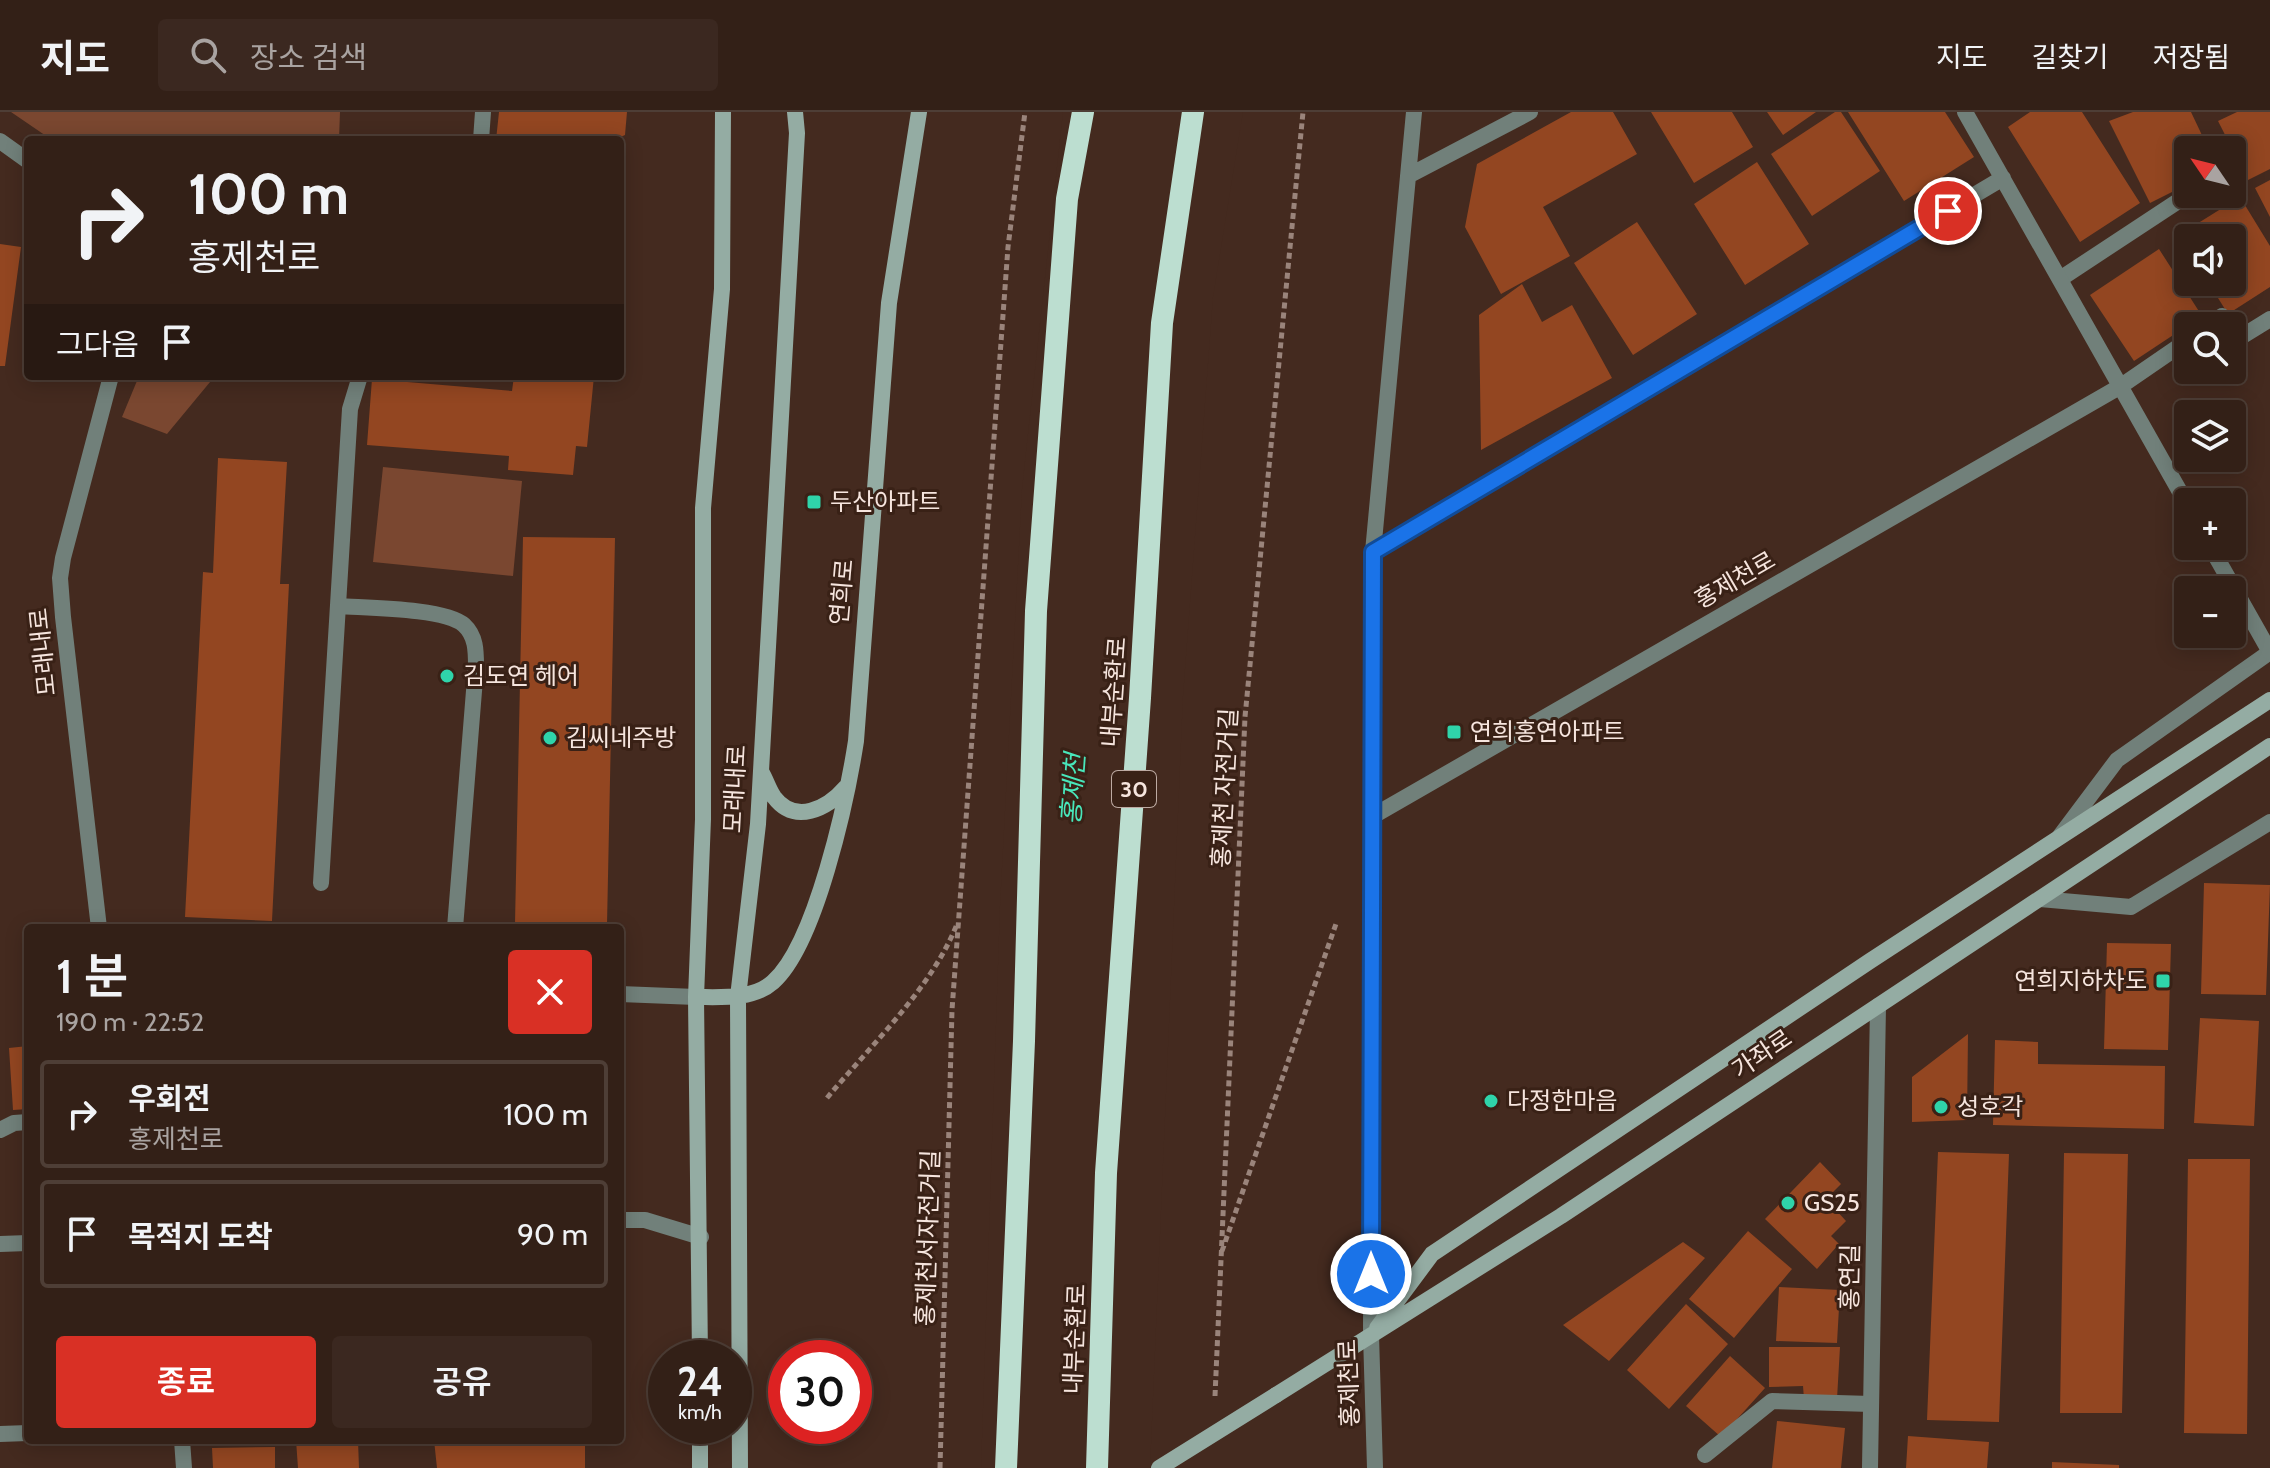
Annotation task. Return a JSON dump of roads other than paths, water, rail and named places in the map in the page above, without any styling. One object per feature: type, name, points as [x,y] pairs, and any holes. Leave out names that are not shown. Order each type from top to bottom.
[{"type":"highway","points":[[1006,1468],[1024,1025],[1036,611],[1067,199],[1083,112]]},
{"type":"highway","name":"내부순환로","points":[[1097,1468],[1106,1173],[1139,714],[1162,323],[1193,112]]},
{"type":"main road","name":"모래내로","points":[[700,1340],[696,997],[703,819],[703,508],[722,289],[723,112]]},
{"type":"main road","name":"모래내로","points":[[740,1468],[738,997],[758,824],[797,133],[795,112]]},
{"type":"main road","name":"연희로","points":[[696,997],[738,997],[771,985],[790,963],[810,923],[850,783],[856,741],[889,303],[919,112]]},
{"type":"main road","points":[[1371,1335],[1432,1254],[2270,700]]},
{"type":"main road","name":"가좌로","points":[[1159,1468],[1561,1216],[2270,746]]},
{"type":"main road","points":[[760,768],[773,796],[784,807],[798,812],[823,808],[850,783]]},
{"type":"main road","points":[[700,1444],[700,1468]]},
{"type":"street","points":[[481,136],[483,112]]},
{"type":"street","name":"홍제천로","points":[[1375,1468],[1371,1335],[1373,552],[1414,112]]},
{"type":"street","points":[[1408,176],[1530,112]]},
{"type":"street","points":[[1965,112],[2178,488]]},
{"type":"street","points":[[0,141],[24,158]]},
{"type":"street","points":[[1373,552],[2003,178]]},
{"type":"street","points":[[2060,279],[2174,204]]},
{"type":"street","points":[[2246,334],[2270,319]]},
{"type":"street","name":"홍제천로","points":[[1373,816],[2121,386],[2174,350]]},
{"type":"street","name":"모래내로","points":[[99,924],[60,578],[110,380]]},
{"type":"street","points":[[321,883],[350,409],[359,380]]},
{"type":"street","points":[[2057,839],[2117,760],[2270,652],[2218,560]]},
{"type":"street","points":[[339,606],[440,614],[463,624],[472,634],[476,666],[455,924]]},
{"type":"street","points":[[2040,899],[2131,907],[2270,822]]},
{"type":"street","points":[[624,994],[696,997]]},
{"type":"street","name":"홍연길","points":[[1870,1468],[1878,1006]]},
{"type":"street","points":[[0,1130],[5,1125],[24,1123]]},
{"type":"street","points":[[624,1220],[645,1220],[701,1237]]},
{"type":"street","points":[[0,1244],[24,1243]]},
{"type":"street","points":[[1705,1455],[1772,1401],[1871,1404]]},
{"type":"street","points":[[0,1434],[24,1433]]},
{"type":"street","points":[[182,1444],[184,1468]]},
{"type":"place","name":"두산아파트","points":[[814,502]]},
{"type":"place","name":"김도연 헤어","points":[[447,676]]},
{"type":"place","name":"연희홍연아파트","points":[[1454,732]]},
{"type":"place","name":"김씨네주방","points":[[550,738]]},
{"type":"place","name":"연희지하차도","points":[[2163,981]]},
{"type":"place","name":"다정한마음","points":[[1491,1101]]},
{"type":"place","name":"성호각","points":[[1941,1107]]},
{"type":"place","name":"GS25","points":[[1788,1203]]},
{"type":"water label","name":"홍제천","points":[[1073,789]]}]
